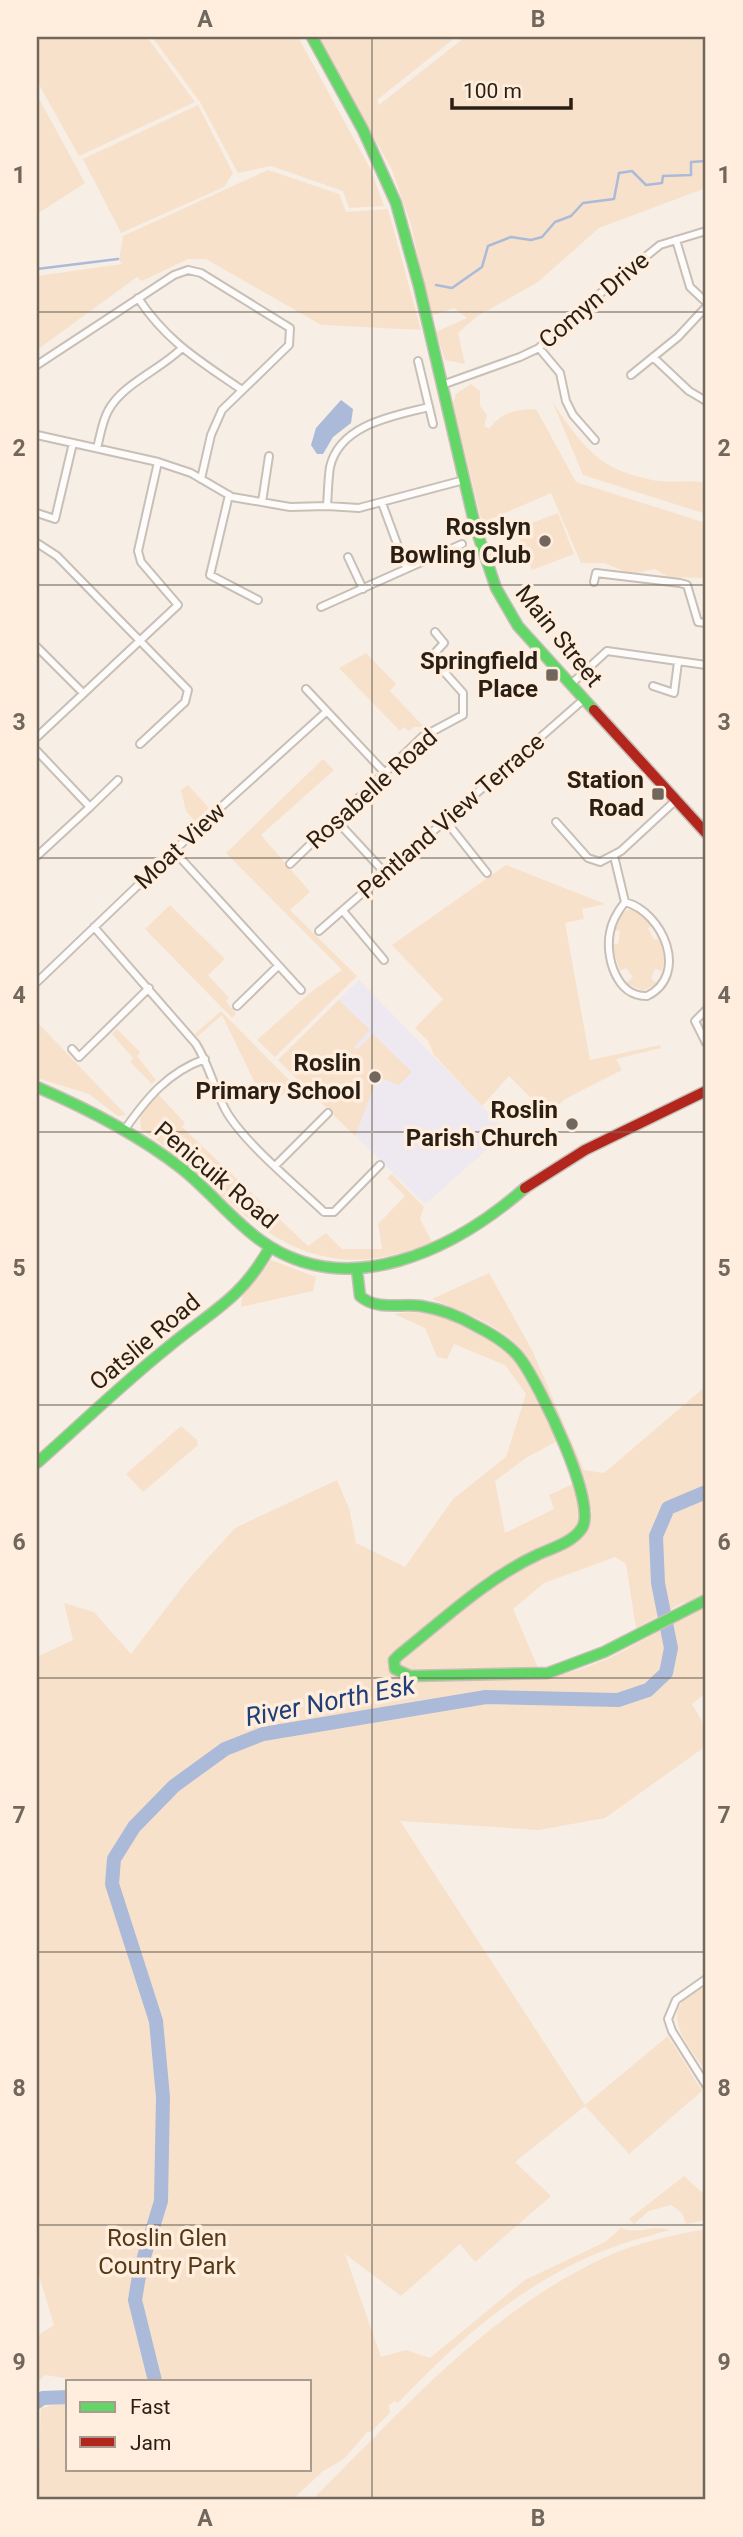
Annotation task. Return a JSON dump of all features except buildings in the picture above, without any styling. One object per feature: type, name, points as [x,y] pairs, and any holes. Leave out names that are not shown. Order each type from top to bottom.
[{"type":"main road","name":"Main Street","points":[[312,37],[384,170],[395,198],[422,295],[477,536],[494,587],[504,606],[569,685],[706,833]]},
{"type":"main road","name":"Penicuik Road","points":[[37,1087],[125,1129],[199,1182],[270,1247],[314,1264],[357,1270],[402,1263],[439,1248],[490,1217],[532,1182],[579,1153],[706,1091]]},
{"type":"main road","name":"Oatslie Road","points":[[37,1463],[166,1348],[239,1293],[270,1247]]},
{"type":"main road","points":[[357,1270],[357,1287],[363,1301],[376,1305],[401,1304],[440,1310],[485,1331],[508,1346],[521,1359],[577,1477],[587,1511],[580,1531],[572,1538],[533,1557],[461,1606],[399,1655],[394,1660],[395,1669],[410,1676],[548,1673],[578,1664],[706,1600]]},
{"type":"street","name":"Comyn Drive","points":[[442,385],[539,348],[554,331],[660,245],[706,231]]},
{"type":"street","points":[[631,375],[678,337],[706,305],[690,287],[676,240]]},
{"type":"street","points":[[37,365],[174,275],[188,270],[201,273],[290,328],[289,345],[222,410],[211,435],[201,479]]},
{"type":"street","points":[[138,298],[157,326],[182,348],[242,390]]},
{"type":"street","points":[[97,448],[107,413],[118,397],[167,364],[182,348]]},
{"type":"street","points":[[539,348],[560,373],[566,401],[573,415],[596,440]]},
{"type":"street","points":[[653,357],[689,391],[706,401]]},
{"type":"street","points":[[418,361],[433,424]]},
{"type":"street","points":[[327,506],[330,467],[335,453],[348,439],[376,421],[429,407]]},
{"type":"street","points":[[37,435],[158,462],[201,479],[229,495],[289,507],[359,508],[464,480]]},
{"type":"street","points":[[37,513],[55,519],[73,443]]},
{"type":"street","points":[[262,502],[269,456]]},
{"type":"street","points":[[37,737],[178,605],[141,562],[138,551],[158,462]]},
{"type":"street","points":[[229,495],[210,575],[258,600]]},
{"type":"street","points":[[382,503],[406,568]]},
{"type":"street","points":[[37,543],[57,555],[141,639],[189,694],[185,702],[140,744]]},
{"type":"street","points":[[321,607],[462,544]]},
{"type":"street","points":[[348,557],[363,589]]},
{"type":"street","points":[[594,582],[596,573],[687,585],[698,622],[706,623]]},
{"type":"street","name":"Rosabelle Road","points":[[290,864],[430,731],[463,715],[463,692],[431,657],[444,643],[435,632]]},
{"type":"street","points":[[37,647],[82,692]]},
{"type":"street","points":[[569,685],[607,652],[706,665]]},
{"type":"street","points":[[653,686],[674,692],[678,662]]},
{"type":"street","points":[[306,689],[385,773]]},
{"type":"street","points":[[666,698],[667,690]]},
{"type":"street","name":"Pentland View Terrace","points":[[319,931],[583,700]]},
{"type":"street","name":"Moat View","points":[[37,982],[174,850],[326,712]]},
{"type":"street","points":[[37,751],[90,807]]},
{"type":"street","points":[[37,856],[118,780]]},
{"type":"street","points":[[556,822],[588,858],[600,862],[614,856],[675,801]]},
{"type":"street","points":[[335,819],[386,874]]},
{"type":"street","points":[[445,820],[486,873]]},
{"type":"street","name":"Rosabelle Road","points":[[293,849],[299,855]]},
{"type":"street","points":[[174,850],[301,990]]},
{"type":"street","points":[[614,856],[625,902],[610,929],[609,954],[622,985],[635,994],[647,996],[659,988],[666,971],[665,937],[652,915],[625,902]]},
{"type":"street","points":[[343,911],[384,960]]},
{"type":"street","points":[[94,927],[149,988],[205,1059],[229,1115],[275,1166],[329,1214],[380,1165]]},
{"type":"street","points":[[238,1002],[278,966]]},
{"type":"street","points":[[72,1049],[79,1057],[149,988]]},
{"type":"street","points":[[706,1010],[695,1021],[706,1043]]},
{"type":"street","points":[[125,1129],[157,1087],[178,1071],[205,1059]]},
{"type":"street","points":[[275,1166],[328,1113]]},
{"type":"street","points":[[706,1979],[676,2000],[668,2019],[672,2031],[706,2085]]},
{"type":"shaded area","name":"Roslin Primary School","points":[[359,980],[507,1132],[425,1204],[278,1060]]},
{"type":"green space","points":[[37,37],[147,37],[195,102],[79,156],[37,81]]},
{"type":"green space","points":[[152,37],[298,37],[371,170],[384,206],[349,208],[343,191],[271,166],[238,173],[200,102]]},
{"type":"green space","points":[[318,37],[456,37],[377,100],[379,105],[465,37],[706,37],[706,188],[599,228],[538,282],[476,317],[458,333],[465,364],[445,360],[436,332],[467,318],[454,308],[431,316],[411,225],[392,170]]},
{"type":"green space","points":[[37,95],[85,183],[37,214]]},
{"type":"green space","points":[[198,105],[233,173],[224,187],[121,233],[83,159]]},
{"type":"green space","points":[[268,170],[339,194],[346,212],[388,209],[421,330],[321,325],[206,259],[188,259],[142,281],[137,277],[37,350],[37,276],[122,264],[119,260],[123,236]]},
{"type":"green space","points":[[471,384],[480,391],[480,406],[487,415],[484,426],[489,429],[510,413],[536,409],[576,482],[706,523],[706,578],[668,577],[655,569],[631,574],[604,563],[581,563],[551,493],[482,523],[453,403],[456,394]]},
{"type":"green space","points":[[553,403],[573,432],[604,462],[633,475],[658,481],[706,483],[706,514],[583,475]]},
{"type":"green space","name":"Rosslyn Bowling Club","points":[[558,513],[574,554],[532,570],[516,529]]},
{"type":"green space","points":[[366,653],[396,684],[390,691],[424,727],[414,727],[409,731],[404,727],[400,731],[339,668]]},
{"type":"green space","points":[[323,759],[334,770],[261,835],[310,892],[290,910],[357,976],[275,1057],[257,1040],[311,992],[342,970],[226,853]]},
{"type":"green space","points":[[188,785],[209,808],[195,821],[186,811],[181,790]]},
{"type":"green space","points":[[506,865],[605,904],[582,909],[584,919],[565,923],[590,1060],[660,1045],[661,1048],[616,1059],[622,1070],[565,1099],[548,1115],[509,1076],[482,1106],[434,1055],[428,1041],[415,1028],[443,999],[392,945]]},
{"type":"green space","points":[[170,905],[225,959],[208,975],[229,998],[226,1001],[236,1014],[232,1018],[145,929]]},
{"type":"green space","points":[[634,907],[654,925],[648,928],[654,940],[661,938],[664,960],[662,971],[655,969],[651,979],[657,983],[643,991],[626,983],[633,977],[626,968],[620,971],[611,944],[618,944],[620,931],[614,930],[622,913]]},
{"type":"green space","points":[[339,1000],[370,1030],[354,1047],[357,1049],[373,1034],[412,1072],[399,1085],[378,1077],[355,1136],[278,1060]]},
{"type":"green space","points":[[221,1011],[293,1084],[274,1104],[254,1081],[222,1015],[197,1037],[195,1034]]},
{"type":"green space","points":[[37,1022],[126,1115],[118,1116],[89,1094],[37,1078]]},
{"type":"green space","points":[[117,1029],[140,1052],[137,1056],[156,1080],[152,1084],[130,1062],[133,1058],[112,1034]]},
{"type":"green space","points":[[158,1094],[185,1123],[182,1127],[308,1246],[326,1233],[342,1249],[382,1249],[378,1224],[405,1196],[387,1178],[392,1174],[424,1207],[420,1219],[432,1242],[383,1257],[341,1259],[304,1251],[271,1234],[141,1129],[140,1115]]},
{"type":"green space","points":[[271,1260],[316,1277],[313,1291],[241,1307],[242,1296]]},
{"type":"green space","name":"Roslin Glen Country Park","points":[[489,1273],[532,1350],[584,1470],[604,1473],[706,1386],[706,1693],[692,1704],[706,1728],[706,1746],[605,1818],[539,1830],[400,1821],[585,2105],[668,2036],[702,2091],[629,2154],[585,2106],[515,2162],[551,2196],[475,2262],[460,2244],[401,2296],[345,2254],[381,2357],[406,2350],[430,2358],[525,2280],[605,2242],[621,2228],[670,2230],[587,2258],[556,2273],[499,2310],[422,2378],[398,2403],[394,2401],[389,2405],[390,2413],[371,2432],[367,2432],[345,2458],[322,2472],[292,2500],[37,2500],[41,2408],[60,2403],[66,2404],[66,2470],[312,2470],[312,2380],[79,2380],[45,2375],[37,2383],[37,2336],[54,2325],[37,2269],[37,1657],[73,1640],[64,1603],[94,1612],[131,1654],[187,1581],[235,1528],[337,1480],[349,1508],[356,1543],[405,1567],[453,1499],[506,1457],[526,1394],[505,1365],[454,1344],[447,1359],[437,1357],[425,1328],[394,1314],[427,1313],[445,1317],[479,1331],[508,1351],[525,1371],[536,1390],[557,1441],[526,1458],[495,1481],[505,1533],[554,1509],[549,1495],[575,1483],[582,1511],[578,1529],[498,1573],[501,1581],[582,1535],[592,1511],[562,1427],[542,1382],[512,1340],[479,1319],[432,1299]],"holes":[[[615,1557],[626,1564],[636,1628],[684,1602],[690,1613],[600,1662],[562,1674],[542,1677],[513,1609],[544,1583]]]},
{"type":"green space","points":[[181,1426],[197,1440],[198,1445],[143,1492],[126,1474]]},
{"type":"green space","points":[[706,1985],[706,2072],[684,2038],[677,2019],[678,2009],[683,2001]]},
{"type":"green space","points":[[684,2176],[706,2196],[706,2220],[686,2224],[682,2213],[671,2205],[649,2211],[634,2224],[629,2219]]},
{"type":"green space","points":[[706,2229],[706,2500],[312,2500],[414,2397],[486,2333],[524,2304],[565,2278],[620,2251]]},
{"type":"water","points":[[341,400],[353,409],[351,423],[333,437],[323,454],[317,454],[311,445],[316,428]]},
{"type":"waterway","points":[[436,285],[452,288],[482,267],[488,246],[511,237],[531,240],[542,237],[555,222],[571,216],[583,203],[614,199],[619,173],[632,171],[646,185],[662,183],[663,176],[691,175],[691,162],[706,161]]},
{"type":"waterway","points":[[37,269],[118,259]]},
{"type":"waterway","name":"River North Esk","points":[[155,2380],[135,2300],[140,2270],[161,2201],[163,2097],[156,2021],[112,1884],[114,1859],[134,1827],[174,1786],[225,1749],[263,1734],[486,1697],[618,1700],[648,1690],[666,1673],[671,1648],[658,1583],[656,1536],[668,1508],[706,1492]]},
{"type":"waterway","name":"River North Esk","points":[[37,2402],[43,2398],[66,2397]]},
{"type":"traffic: fast","points":[[312,37],[363,130],[396,203],[419,286],[475,526],[496,588],[518,626],[594,710]]},
{"type":"traffic: fast","points":[[37,1087],[112,1123],[147,1144],[191,1177],[260,1240],[293,1258],[328,1267],[363,1268],[398,1261],[433,1248],[497,1211],[525,1188]]},
{"type":"traffic: fast","points":[[37,1463],[134,1376],[236,1292],[248,1280],[270,1247]]},
{"type":"traffic: fast","points":[[357,1270],[360,1296],[367,1301],[381,1305],[421,1306],[449,1313],[495,1337],[518,1356],[541,1394],[564,1444],[575,1471],[585,1515],[582,1528],[573,1538],[518,1565],[483,1588],[399,1655],[394,1660],[395,1669],[410,1676],[548,1673],[604,1652],[706,1600]]},
{"type":"traffic: jam","points":[[594,710],[706,833]]},
{"type":"traffic: jam","points":[[525,1188],[585,1150],[706,1091]]},
{"type":"place","name":"Rosslyn Bowling Club","points":[[545,541]]},
{"type":"place","name":"Springfield Place","points":[[552,675]]},
{"type":"place","name":"Station Road","points":[[658,794]]},
{"type":"place","name":"Roslin Primary School","points":[[375,1077]]},
{"type":"place","name":"Roslin Parish Church","points":[[572,1124]]}]
